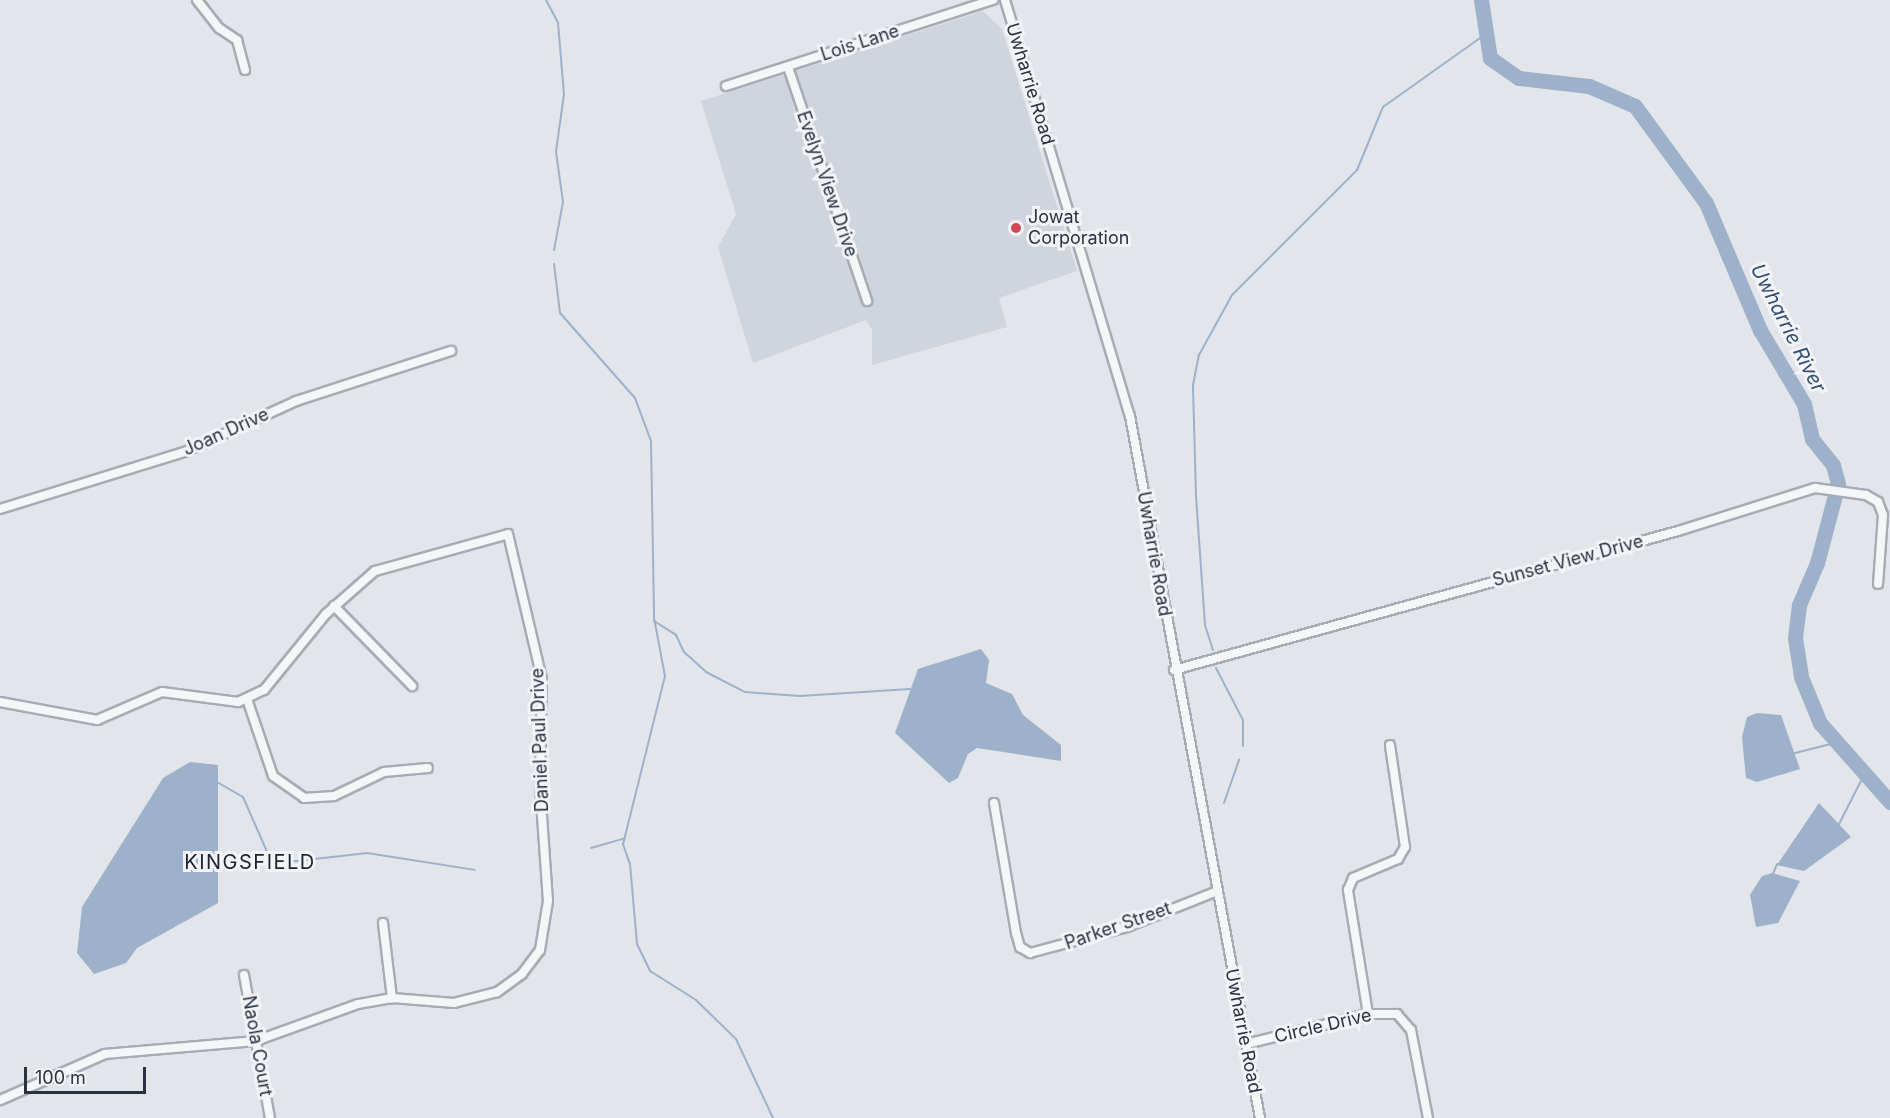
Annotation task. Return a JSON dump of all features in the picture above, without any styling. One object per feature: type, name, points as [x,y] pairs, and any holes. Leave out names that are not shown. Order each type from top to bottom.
[{"type":"street","points":[[197,0],[219,28],[237,40],[245,70]]},
{"type":"street","name":"Lois Lane","points":[[726,86],[993,0]]},
{"type":"street","name":"Uwharrie Road","points":[[1005,0],[1130,416],[1215,892],[1260,1118]]},
{"type":"street","name":"Evelyn View Drive","points":[[788,67],[867,301]]},
{"type":"street","name":"Joan Drive","points":[[0,509],[187,451],[296,401],[451,351]]},
{"type":"street","name":"Sunset View Drive","points":[[1174,670],[1678,531],[1800,491],[1829,488],[1873,497],[1882,508],[1878,584]]},
{"type":"street","name":"Daniel Paul Drive","points":[[0,1100],[105,1054],[256,1041],[358,1004],[392,998],[454,1003],[489,995],[522,974],[540,950],[548,901],[540,787],[542,679],[508,534],[375,570],[334,606],[264,690],[247,699]]},
{"type":"street","points":[[334,606],[412,686]]},
{"type":"street","points":[[0,702],[98,720],[162,692],[247,699],[273,776],[304,798],[334,796],[393,770],[428,768]]},
{"type":"street","points":[[1368,1014],[1348,890],[1353,878],[1398,859],[1405,847],[1390,745]]},
{"type":"street","name":"Parker Street","points":[[994,803],[1020,947],[1041,952],[1215,892]]},
{"type":"street","points":[[383,923],[392,998]]},
{"type":"street","name":"Naola Court","points":[[244,975],[270,1118]]},
{"type":"street","name":"Circle Drive","points":[[1246,1044],[1368,1014],[1390,1012],[1406,1020],[1428,1118]]},
{"type":"shaded area","points":[[983,11],[1002,29],[1077,271],[999,298],[1007,327],[872,365],[872,330],[866,320],[753,363],[718,247],[736,214],[701,101]]},
{"type":"water","points":[[981,649],[989,660],[986,683],[1012,694],[1023,715],[1061,745],[1061,761],[977,748],[968,754],[958,778],[949,783],[895,733],[918,669]]},
{"type":"water","points":[[1757,713],[1781,715],[1800,769],[1757,782],[1746,778],[1742,737],[1747,717]]},
{"type":"water","points":[[190,762],[218,765],[218,903],[137,948],[126,963],[94,974],[77,953],[82,907],[163,778]]},
{"type":"water","points":[[1819,803],[1851,837],[1804,871],[1777,865]]},
{"type":"water","points":[[1772,873],[1800,881],[1778,923],[1756,927],[1750,895],[1762,876]]},
{"type":"waterway","points":[[546,0],[558,23],[564,94],[556,152],[563,202],[554,250]]},
{"type":"waterway","name":"Uwharrie River","points":[[1481,0],[1490,58],[1519,78],[1589,86],[1635,106],[1706,203],[1760,330],[1804,404],[1812,439],[1833,465],[1838,484],[1817,563],[1799,605],[1795,638],[1801,677],[1820,723],[1890,802]]},
{"type":"waterway","points":[[1213,650],[1205,625],[1196,495],[1193,385],[1199,355],[1232,295],[1357,170],[1383,107],[1483,36]]},
{"type":"waterway","points":[[554,264],[560,313],[635,398],[651,441],[654,618],[665,676],[623,844],[630,864],[637,944],[650,971],[696,1000],[736,1039],[773,1118]]},
{"type":"waterway","points":[[654,621],[676,635],[684,652],[706,672],[745,692],[800,696],[910,689]]},
{"type":"waterway","points":[[1216,668],[1243,720],[1243,746]]},
{"type":"waterway","points":[[1795,753],[1835,743]]},
{"type":"waterway","points":[[1224,803],[1239,760]]},
{"type":"waterway","points":[[1838,826],[1866,771]]},
{"type":"waterway","points":[[217,782],[243,797],[268,854],[279,863],[367,853],[475,870]]},
{"type":"waterway","points":[[591,848],[625,838]]},
{"type":"waterway","points":[[1772,876],[1777,864]]},
{"type":"place","name":"Jowat Corporation","points":[[1016,228]]},
{"type":"district","name":"KINGSFIELD","points":[[250,862]]}]
